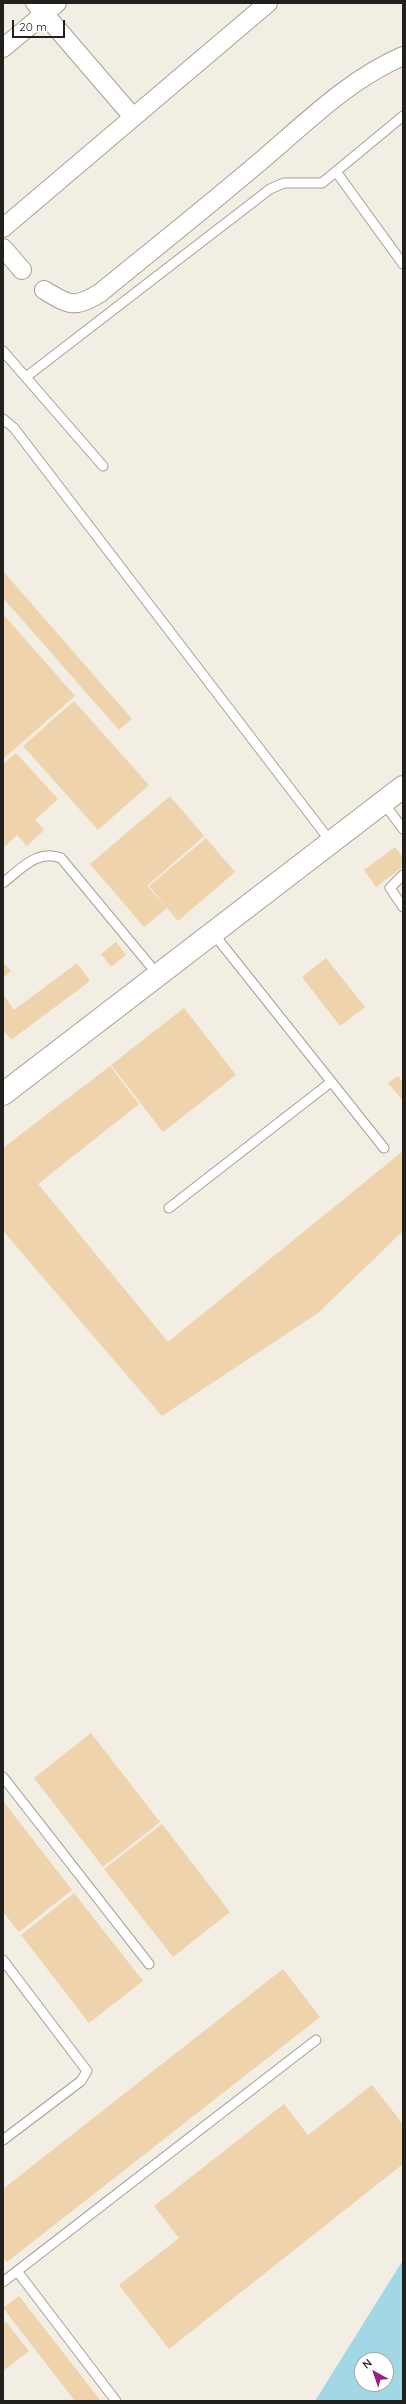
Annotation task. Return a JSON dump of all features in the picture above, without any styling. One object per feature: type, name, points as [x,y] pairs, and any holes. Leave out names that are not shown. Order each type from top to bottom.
[{"type":"street","points":[[3,228],[268,3]]},
{"type":"street","points":[[3,48],[45,6],[133,117]]},
{"type":"street","points":[[44,290],[66,304],[86,302],[100,293],[262,160],[337,95],[378,68],[403,56]]},
{"type":"street","points":[[3,248],[22,270]]},
{"type":"street","points":[[3,1094],[403,787]]},
{"type":"lane","points":[[26,377],[270,189],[284,183],[322,183],[337,173],[403,116]]},
{"type":"lane","points":[[337,173],[403,264]]},
{"type":"lane","points":[[3,351],[103,466]]},
{"type":"lane","points":[[3,419],[14,428],[331,842]]},
{"type":"lane","points":[[383,802],[403,828]]},
{"type":"lane","points":[[3,883],[34,859],[50,854],[61,858],[158,975]]},
{"type":"lane","points":[[403,875],[390,888],[403,907]]},
{"type":"lane","points":[[213,933],[384,1148]]},
{"type":"lane","points":[[169,1208],[331,1082]]},
{"type":"lane","points":[[3,1777],[149,1964]]},
{"type":"lane","points":[[3,1960],[87,2071],[86,2076],[81,2081],[3,2140]]},
{"type":"lane","points":[[3,2282],[316,2040]]},
{"type":"lane","points":[[17,2271],[116,2401]]},
{"type":"water","points":[[403,2260],[403,2401],[315,2401]]},
{"type":"building","points":[[3,571],[132,719],[119,730],[3,598]]},
{"type":"building","points":[[3,614],[75,696],[3,759]]},
{"type":"building","points":[[74,701],[149,785],[98,830],[23,746]]},
{"type":"building","points":[[16,753],[58,799],[35,820],[44,830],[27,846],[17,835],[3,848],[3,764]]},
{"type":"building","points":[[170,796],[204,836],[147,886],[167,908],[144,927],[90,864]]},
{"type":"building","points":[[206,838],[235,872],[178,921],[149,886]]},
{"type":"building","points":[[395,847],[403,858],[403,867],[376,887],[364,870]]},
{"type":"building","points":[[116,942],[126,955],[111,967],[101,954]]},
{"type":"building","points":[[326,958],[365,1007],[340,1026],[302,977]]},
{"type":"building","points":[[3,962],[11,971],[3,978]]},
{"type":"building","points":[[77,963],[90,981],[11,1040],[3,1029],[3,994],[14,1010]]},
{"type":"building","points":[[184,1008],[236,1075],[163,1132],[111,1065]]},
{"type":"building","points":[[110,1066],[139,1104],[38,1184],[168,1342],[403,1151],[403,1231],[318,1313],[162,1416],[3,1231],[3,1148]]},
{"type":"building","points":[[398,1076],[403,1082],[403,1101],[388,1083]]},
{"type":"building","points":[[91,1733],[160,1822],[103,1867],[34,1778]]},
{"type":"building","points":[[3,1801],[72,1890],[19,1932],[3,1912]]},
{"type":"building","points":[[162,1824],[230,1912],[173,1957],[104,1869]]},
{"type":"building","points":[[74,1893],[143,1981],[89,2023],[21,1935]]},
{"type":"building","points":[[283,1969],[320,2017],[7,2262],[3,2258],[3,2189]]},
{"type":"building","points":[[372,2085],[403,2124],[403,2164],[169,2349],[119,2285],[179,2238],[154,2206],[284,2104],[308,2135]]},
{"type":"building","points":[[19,2296],[101,2401],[75,2401],[3,2308]]},
{"type":"building","points":[[6,2322],[29,2351],[3,2371],[3,2324]]}]
